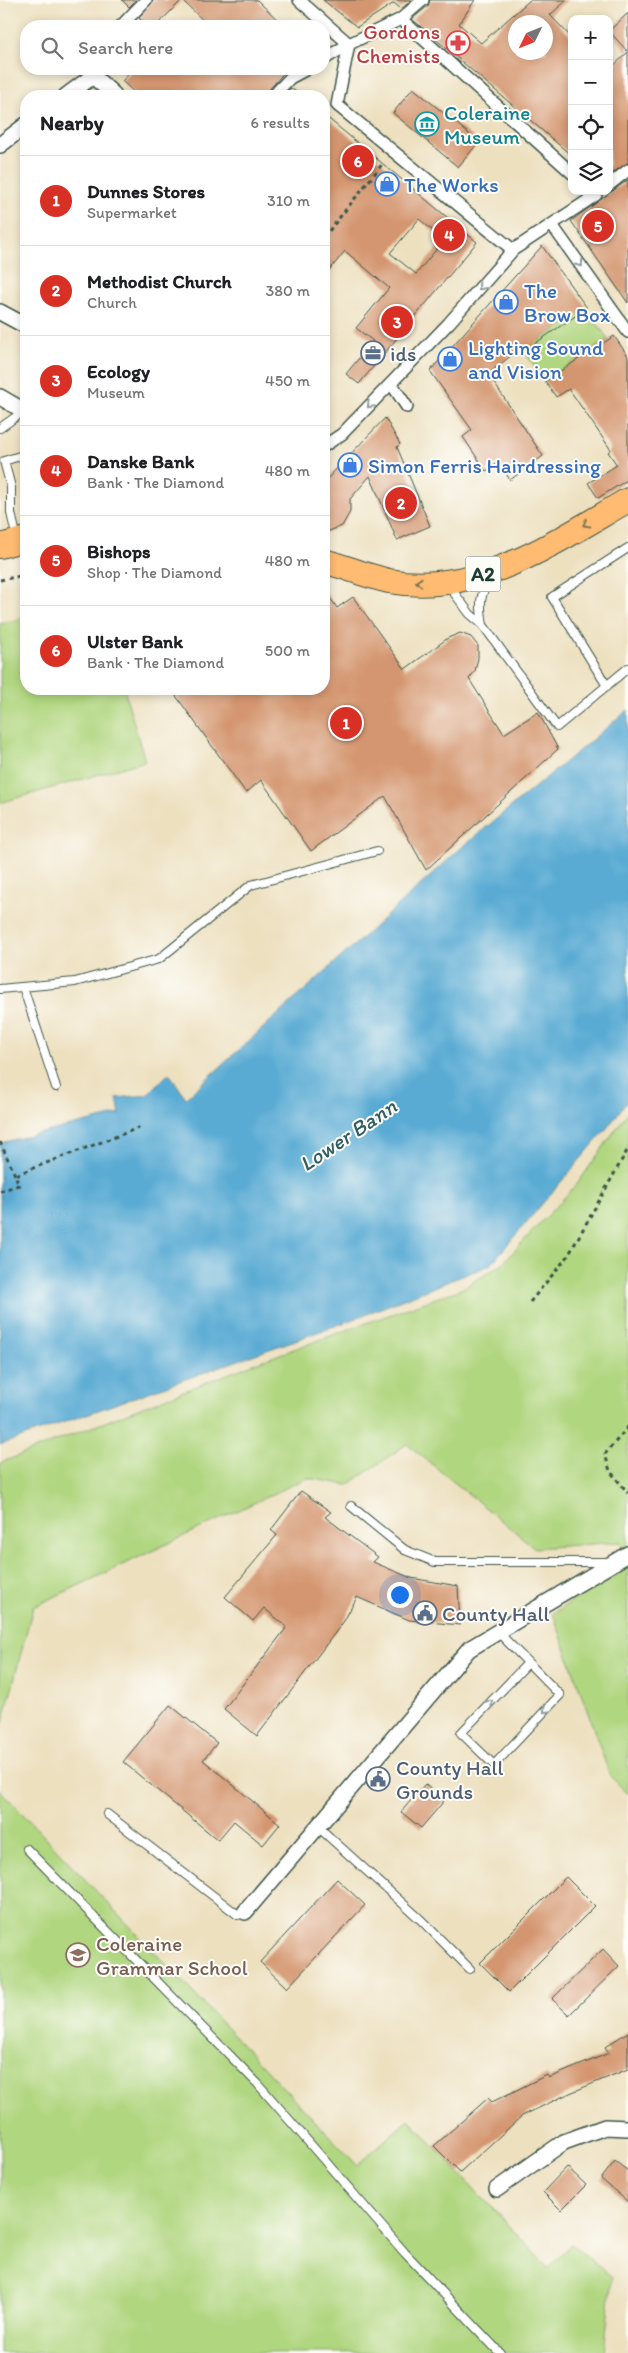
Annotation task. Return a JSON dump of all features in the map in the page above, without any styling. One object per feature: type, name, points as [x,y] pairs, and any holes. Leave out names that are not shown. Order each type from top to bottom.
[{"type":"main road","name":"A2","points":[[330,563],[390,581],[448,583],[506,567],[537,552],[628,500]]},
{"type":"street","points":[[127,20],[146,0]]},
{"type":"street","points":[[299,0],[322,20]]},
{"type":"street","points":[[330,55],[401,18],[423,0]]},
{"type":"street","points":[[401,18],[568,169]]},
{"type":"street","points":[[330,27],[349,44]]},
{"type":"street","points":[[349,44],[337,105],[513,250]]},
{"type":"street","points":[[73,90],[91,75]]},
{"type":"street","points":[[97,75],[110,90]]},
{"type":"street","points":[[279,90],[296,75]]},
{"type":"street","points":[[0,145],[20,130]]},
{"type":"street","points":[[613,182],[628,170]]},
{"type":"street","points":[[330,442],[342,434],[392,383],[513,250],[593,195]]},
{"type":"street","points":[[552,224],[628,332]]},
{"type":"street","points":[[0,312],[20,323]]},
{"type":"street","points":[[392,383],[407,407]]},
{"type":"street","points":[[0,397],[20,408]]},
{"type":"street","points":[[244,1912],[469,1649],[628,1554]]},
{"type":"street","points":[[497,2189],[564,2142],[605,2127],[628,2128]]},
{"type":"lane","points":[[0,428],[20,414]]},
{"type":"lane","points":[[15,542],[11,513],[11,487],[4,461],[20,456]]},
{"type":"lane","points":[[608,686],[552,597],[628,548]]},
{"type":"lane","points":[[483,625],[480,607],[482,592],[487,583],[506,567]]},
{"type":"lane","points":[[448,583],[470,614],[483,625],[557,727],[628,668]]},
{"type":"lane","points":[[0,989],[75,982],[159,959],[251,885],[377,850]]},
{"type":"lane","points":[[22,987],[56,1087]]},
{"type":"lane","points":[[351,1506],[405,1550],[435,1562],[615,1562]]},
{"type":"lane","points":[[497,1631],[527,1664],[560,1695],[494,1764],[461,1733],[527,1664]]},
{"type":"lane","points":[[107,1814],[238,1915],[244,1912]]},
{"type":"lane","points":[[316,1826],[421,1920],[470,1969]]},
{"type":"lane","points":[[27,1849],[258,2084],[405,2253],[500,2353]]},
{"type":"path","points":[[330,230],[393,151]]},
{"type":"path","points":[[0,580],[20,575]]},
{"type":"path","points":[[15,1174],[141,1127]]},
{"type":"path","points":[[0,1142],[19,1185],[0,1191]]},
{"type":"path","points":[[530,1302],[568,1256],[628,1148]]},
{"type":"path","points":[[628,1427],[605,1454],[610,1471],[628,1493]]},
{"type":"green space","points":[[587,309],[608,339],[545,381],[524,351]]},
{"type":"green space","points":[[20,619],[20,695],[126,695],[145,761],[0,803],[0,624]]},
{"type":"green space","points":[[628,1112],[628,1564],[620,1542],[535,1548],[407,1444],[348,1485],[307,1478],[33,1607],[0,1734],[0,1463],[258,1362],[461,1289],[501,1265],[578,1183]]},
{"type":"green space","points":[[628,1566],[628,1794],[610,1776],[553,1613]]},
{"type":"green space","name":"Coleraine Grammar School","points":[[0,1790],[357,2165],[409,2119],[548,2268],[571,2244],[612,2277],[604,2353],[0,2353]]},
{"type":"water","name":"Lower Bann","points":[[628,710],[628,1100],[608,1127],[490,1265],[343,1323],[0,1445],[0,1143],[120,1114],[117,1098],[147,1095],[169,1073],[186,1098],[460,849]]},
{"type":"building","points":[[122,0],[136,0],[129,7]]},
{"type":"building","points":[[153,0],[182,0],[162,20],[141,20],[139,18]]},
{"type":"building","points":[[182,0],[257,0],[278,20],[203,20]]},
{"type":"building","points":[[323,0],[412,0],[401,9],[394,3],[357,27]]},
{"type":"building","points":[[430,0],[475,0],[459,24],[481,43],[508,19],[508,60],[553,60],[553,18],[568,34],[568,153],[412,19],[428,6]]},
{"type":"building","points":[[530,0],[567,0],[550,15],[513,15]]},
{"type":"building","points":[[628,13],[628,52],[613,35],[613,27]]},
{"type":"building","points":[[628,52],[628,163],[613,172],[613,105],[613,66]]},
{"type":"building","points":[[128,75],[282,75],[269,90],[132,90],[122,81]]},
{"type":"building","points":[[413,88],[479,142],[458,167],[393,113]]},
{"type":"building","points":[[330,120],[477,242],[359,384],[346,374],[373,341],[356,328],[389,288],[345,251],[330,270]],"holes":[[[419,219],[444,240],[416,274],[390,253]]]},
{"type":"building","points":[[628,180],[628,303],[571,221],[607,195],[613,195],[613,191]]},
{"type":"building","points":[[542,246],[587,308],[524,351],[522,347],[488,374],[543,456],[510,480],[499,462],[486,471],[463,437],[472,430],[430,371]]},
{"type":"building","points":[[614,336],[628,356],[628,482],[627,480],[598,498],[588,483],[617,465],[608,452],[611,450],[569,389],[556,397],[545,381]]},
{"type":"building","points":[[385,418],[400,444],[397,447],[430,526],[397,540],[370,476],[350,499],[350,512],[342,526],[330,531],[330,476]]},
{"type":"building","points":[[353,597],[405,669],[448,638],[460,633],[471,637],[478,646],[478,658],[475,671],[469,679],[504,734],[538,712],[558,749],[426,870],[385,796],[311,851],[261,780],[246,793],[175,695],[330,695],[330,598],[337,608]]},
{"type":"building","name":"County Hall","points":[[301,1491],[331,1512],[325,1517],[378,1557],[373,1562],[411,1578],[458,1586],[460,1625],[409,1620],[357,1597],[344,1621],[257,1736],[224,1709],[287,1627],[264,1608],[253,1621],[225,1597],[277,1535],[271,1530]]},
{"type":"building","points":[[170,1705],[217,1743],[203,1760],[280,1824],[263,1845],[234,1821],[218,1840],[123,1762]]},
{"type":"building","points":[[425,1784],[444,1801],[421,1828],[401,1812]]},
{"type":"building","points":[[566,1877],[595,1906],[509,1992],[480,1963]]},
{"type":"building","points":[[337,1879],[365,1905],[287,1988],[260,1962]]},
{"type":"building","points":[[603,1949],[619,1966],[569,2015],[552,1999]]},
{"type":"building","points":[[628,2032],[628,2069],[570,2093],[522,2116],[460,2172],[434,2146],[488,2098],[492,2102],[547,2075],[549,2078],[609,2053],[605,2047]]},
{"type":"building","points":[[615,2161],[628,2171],[628,2202],[601,2179]]},
{"type":"building","points":[[567,2167],[586,2185],[561,2210],[543,2192]]},
{"type":"place","name":"Gordons Chemists","points":[[458,43]]},
{"type":"place","name":"Coleraine Museum","points":[[427,124]]},
{"type":"place","name":"Ulster Bank","points":[[358,161]]},
{"type":"place","name":"The Works","points":[[387,184]]},
{"type":"place","name":"Bishops","points":[[598,226]]},
{"type":"place","name":"Danske Bank","points":[[449,235]]},
{"type":"place","name":"The Brow Box","points":[[506,302]]},
{"type":"place","name":"Ecology","points":[[397,322]]},
{"type":"place","name":"ids","points":[[373,353]]},
{"type":"place","name":"Lighting Sound and Vision","points":[[450,359]]},
{"type":"place","name":"Simon Ferris Hairdressing","points":[[350,465]]},
{"type":"place","name":"Methodist Church","points":[[401,503]]},
{"type":"place","name":"Dunnes Stores","points":[[346,723]]},
{"type":"place","name":"County Hall","points":[[425,1613]]},
{"type":"place","name":"County Hall Grounds","points":[[378,1779]]},
{"type":"place","name":"Coleraine Grammar School","points":[[78,1955]]}]
